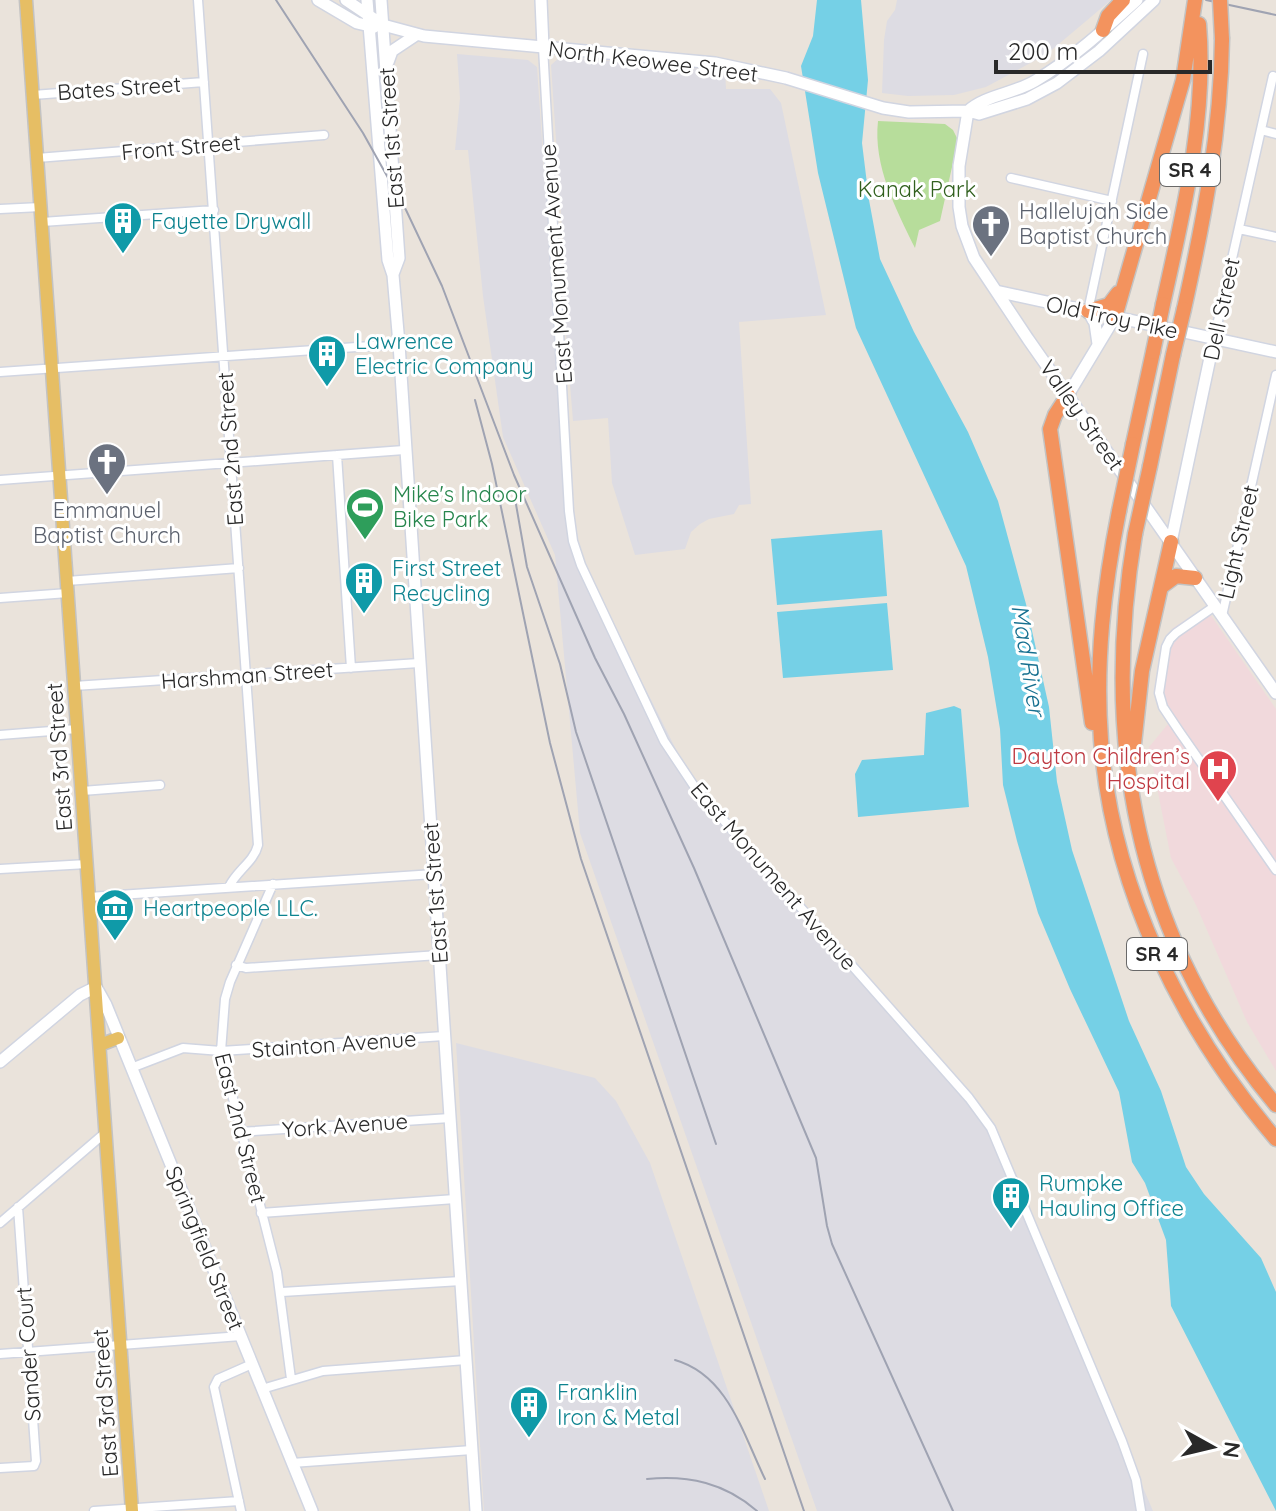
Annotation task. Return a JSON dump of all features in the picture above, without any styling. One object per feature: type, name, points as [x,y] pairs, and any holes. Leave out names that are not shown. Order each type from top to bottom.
[{"type":"highway","points":[[1103,30],[1108,16],[1123,0]]},
{"type":"highway","points":[[1115,317],[1196,32],[1196,0]]},
{"type":"highway","name":"SR 4","points":[[1220,0],[1219,119],[1211,177],[1135,534],[1123,621],[1122,716],[1130,789],[1146,860],[1177,945],[1206,1004],[1235,1051],[1276,1105]]},
{"type":"highway","name":"SR 4","points":[[1196,32],[1196,128],[1186,198],[1119,511],[1103,610],[1101,741],[1120,847],[1147,931],[1166,974],[1219,1066],[1276,1139]]},
{"type":"highway","points":[[1088,311],[1109,305],[1124,283]]},
{"type":"highway","points":[[1068,395],[1050,429],[1092,723],[1101,741]]},
{"type":"highway","points":[[1130,789],[1138,698],[1171,542]]},
{"type":"highway","points":[[1161,588],[1176,576],[1195,578]]},
{"type":"main road","name":"East 3rd Street","points":[[26,0],[132,1510]]},
{"type":"main road","points":[[318,0],[369,28]]},
{"type":"main road","name":"North Keowee Street","points":[[346,0],[383,25],[416,35],[715,63],[786,78],[883,108],[940,114],[968,111],[979,114],[1027,99],[1057,83],[1099,51],[1154,0]]},
{"type":"main road","name":"East 1st Street","points":[[367,0],[388,260],[393,275],[399,344],[476,1511]]},
{"type":"main road","name":"East 1st Street","points":[[381,0],[399,258],[393,275]]},
{"type":"main road","name":"East Monument Avenue","points":[[541,0],[543,47]]},
{"type":"main road","name":"North Keowee Street","points":[[968,111],[979,101],[1011,92],[1036,80],[1070,57],[1137,0]]},
{"type":"main road","name":"North Keowee Street","points":[[369,28],[383,25]]},
{"type":"main road","points":[[386,70],[392,51],[416,35]]},
{"type":"main road","name":"Valley Street","points":[[968,111],[959,166],[962,226],[974,258],[1276,693]]},
{"type":"main road","name":"Old Troy Pike","points":[[996,291],[1276,352]]},
{"type":"main road","points":[[1019,326],[1020,309],[1035,301]]},
{"type":"main road","points":[[1088,311],[1099,334],[1098,345]]},
{"type":"main road","points":[[1068,395],[1115,317]]},
{"type":"main road","name":"Dell Street","points":[[1171,542],[1214,339]]},
{"type":"main road","points":[[0,1062],[80,995],[96,987]]},
{"type":"main road","name":"Springfield Street","points":[[96,987],[312,1511]]},
{"type":"main road","points":[[100,1045],[118,1038]]},
{"type":"street","name":"East 2nd Street","points":[[198,0],[258,845],[255,855],[229,887]]},
{"type":"street","name":"East Monument Avenue","points":[[543,47],[569,511],[573,541],[581,565],[664,741],[696,789],[969,1098],[991,1128],[1122,1441],[1136,1480],[1141,1511]]},
{"type":"street","points":[[1088,311],[1143,54]]},
{"type":"street","name":"Dell Street","points":[[1214,339],[1273,76]]},
{"type":"street","name":"Bates Street","points":[[33,95],[204,82]]},
{"type":"street","points":[[1261,130],[1276,134]]},
{"type":"street","name":"Front Street","points":[[37,158],[324,135]]},
{"type":"street","points":[[1011,178],[1112,201]]},
{"type":"street","points":[[0,209],[41,207]]},
{"type":"street","points":[[42,222],[214,210]]},
{"type":"street","points":[[1239,229],[1276,237]]},
{"type":"street","points":[[0,372],[399,344]]},
{"type":"street","name":"Light Street","points":[[1218,611],[1276,375]]},
{"type":"street","points":[[0,480],[404,450]]},
{"type":"street","points":[[337,455],[351,668]]},
{"type":"street","points":[[0,598],[68,587],[239,568]]},
{"type":"street","points":[[1218,611],[1170,639],[1159,693],[1163,707],[1276,870]]},
{"type":"street","name":"Harshman Street","points":[[74,686],[419,663]]},
{"type":"street","points":[[0,735],[77,729]]},
{"type":"street","points":[[82,791],[160,785]]},
{"type":"street","points":[[0,869],[87,864]]},
{"type":"street","points":[[89,897],[434,874]]},
{"type":"street","name":"East 2nd Street","points":[[273,884],[236,965],[225,999],[221,1051],[282,1292],[291,1379]]},
{"type":"street","points":[[236,965],[246,968],[439,955]]},
{"type":"street","name":"Stainton Avenue","points":[[131,1068],[183,1048],[221,1051],[444,1036]]},
{"type":"street","name":"York Avenue","points":[[240,1132],[450,1118]]},
{"type":"street","points":[[0,1223],[106,1132]]},
{"type":"street","points":[[261,1213],[455,1199]]},
{"type":"street","name":"Sander Court","points":[[0,1468],[36,1464],[18,1207]]},
{"type":"street","points":[[282,1292],[461,1281]]},
{"type":"street","points":[[0,1354],[241,1336]]},
{"type":"street","points":[[262,1389],[333,1369],[466,1360]]},
{"type":"street","points":[[94,1511],[240,1506],[214,1387],[218,1379],[252,1364]]},
{"type":"street","points":[[292,1463],[472,1450]]},
{"type":"shaded area","points":[[897,0],[1111,0],[1047,54],[986,87],[954,95],[908,96],[882,93],[887,21],[895,10]]},
{"type":"shaded area","points":[[457,54],[528,60],[537,67],[569,537],[696,789],[989,1124],[1153,1511],[817,1511],[580,833],[555,555],[503,437],[483,296],[468,150],[455,150],[460,98]]},
{"type":"shaded area","points":[[559,58],[725,71],[726,89],[770,89],[781,103],[826,315],[739,322],[751,504],[739,505],[734,514],[700,524],[691,532],[685,549],[635,555],[612,483],[608,418],[573,421],[551,65]]},
{"type":"shaded area","name":"Dayton Children’s Hospital","points":[[1205,607],[1276,709],[1276,1071],[1247,1022],[1196,905],[1171,858],[1149,747],[1168,724],[1154,692],[1165,644],[1173,628]]},
{"type":"shaded area","points":[[456,1043],[595,1078],[616,1101],[650,1163],[769,1511],[484,1511]]},
{"type":"green space","name":"Kanak Park","points":[[878,121],[945,124],[953,130],[958,140],[940,221],[919,230],[915,248],[882,171]]},
{"type":"water","name":"Mad River","points":[[817,0],[861,0],[868,80],[862,143],[880,259],[914,332],[968,432],[998,501],[1026,604],[1049,707],[1057,782],[1072,850],[1129,1021],[1161,1091],[1186,1167],[1204,1194],[1261,1258],[1276,1292],[1276,1511],[1171,1306],[1166,1240],[1145,1183],[1132,1162],[1119,1092],[1038,913],[1017,841],[1003,785],[1000,729],[988,657],[966,566],[856,328],[818,173],[801,66],[813,36]]},
{"type":"water","points":[[882,530],[887,596],[777,605],[771,539]]},
{"type":"water","points":[[887,603],[893,670],[783,678],[777,612]]},
{"type":"water","points":[[954,706],[961,709],[969,807],[858,817],[855,774],[862,760],[924,755],[926,713]]},
{"type":"railway","points":[[276,0],[363,133],[406,210],[442,286],[514,475],[595,658],[694,868],[816,1158],[832,1244],[953,1511]]},
{"type":"railway","points":[[1206,0],[1276,15]]},
{"type":"railway","points":[[475,400],[492,464],[550,743],[581,859],[804,1511]]},
{"type":"railway","points":[[514,493],[527,567],[560,664],[576,732],[716,1144]]},
{"type":"railway","points":[[675,1360],[693,1368],[721,1392],[732,1408],[765,1479]]},
{"type":"railway","points":[[647,1479],[677,1478],[706,1483],[745,1501],[757,1511]]},
{"type":"place","name":"Fayette Drywall","points":[[123,255]]},
{"type":"place","name":"Hallelujah Side Baptist Church","points":[[991,258]]},
{"type":"place","name":"Lawrence Electric Company","points":[[327,388]]},
{"type":"place","name":"Emmanuel Baptist Church","points":[[107,496]]},
{"type":"place","name":"Mike's Indoor Bike Park","points":[[365,541]]},
{"type":"place","name":"First Street Recycling","points":[[364,615]]},
{"type":"place","name":"Dayton Children’s Hospital","points":[[1218,803]]},
{"type":"place","name":"Heartpeople LLC.","points":[[115,942]]},
{"type":"place","name":"Rumpke Hauling Office","points":[[1011,1230]]},
{"type":"place","name":"Franklin Iron & Metal","points":[[529,1439]]}]
